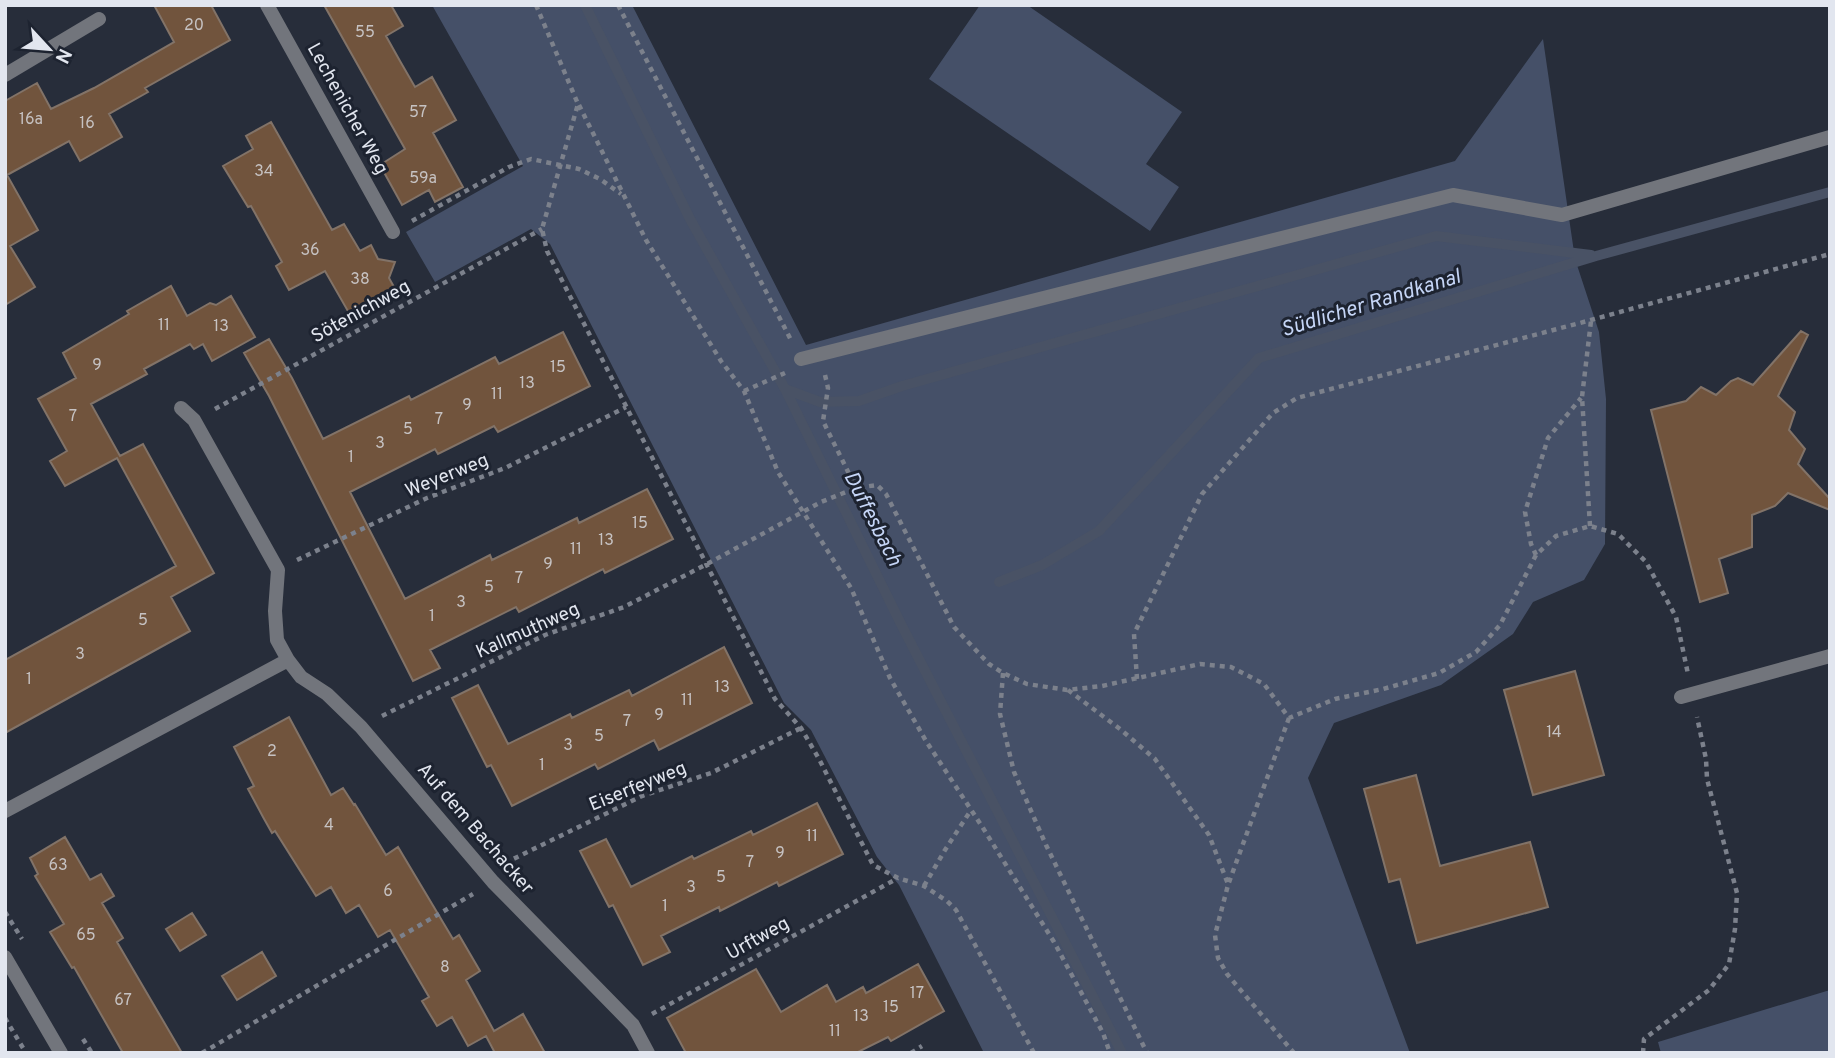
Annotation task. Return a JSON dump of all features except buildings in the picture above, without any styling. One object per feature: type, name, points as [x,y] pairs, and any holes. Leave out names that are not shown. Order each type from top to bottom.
[{"type":"street","name":"Lechenicher Weg","points":[[267,5],[393,232]]},
{"type":"street","points":[[5,75],[99,19]]},
{"type":"street","points":[[801,359],[1453,195],[1562,215],[1830,137]]},
{"type":"street","points":[[181,408],[194,420],[278,570]]},
{"type":"street","name":"Auf dem Bachacker","points":[[278,570],[275,611],[277,640],[301,677],[327,694],[361,727],[489,877],[633,1025],[648,1053]]},
{"type":"street","points":[[1686,695],[1830,656]]},
{"type":"street","points":[[5,811],[288,660]]},
{"type":"street","points":[[5,957],[61,1053]]},
{"type":"path","points":[[536,5],[578,104],[646,240],[721,361],[744,391],[778,472],[850,588],[890,678],[926,741],[1054,942],[1110,1053]]},
{"type":"path","points":[[618,5],[801,359],[825,373],[828,388],[823,421],[856,488],[877,485],[886,494],[954,627],[989,664],[1027,684],[1067,690],[1102,686],[1200,664],[1231,667],[1264,684],[1289,718]]},
{"type":"path","points":[[578,104],[542,229],[547,251],[775,699],[801,727],[820,759],[873,865],[898,878],[924,886],[956,910],[1034,1053]]},
{"type":"path","points":[[393,232],[509,167],[531,159],[579,169],[600,179],[624,196]]},
{"type":"path","name":"Sötenichweg","points":[[194,420],[542,229]]},
{"type":"path","points":[[1137,679],[1134,634],[1202,494],[1273,413],[1297,398],[1830,254]]},
{"type":"path","points":[[1590,526],[1582,397],[1591,320]]},
{"type":"path","points":[[744,391],[786,372]]},
{"type":"path","points":[[1536,555],[1531,544],[1525,512],[1548,438],[1582,397]]},
{"type":"path","name":"Weyerweg","points":[[278,570],[426,498],[505,468],[626,407]]},
{"type":"path","name":"Kallmuthweg","points":[[361,727],[545,635],[624,607],[821,502],[856,488]]},
{"type":"path","points":[[1294,1053],[1227,974],[1219,958],[1215,935],[1228,885],[1289,718],[1335,699],[1438,673],[1476,652],[1500,625],[1536,555],[1556,536],[1590,526],[1618,534],[1646,562],[1676,617],[1686,695],[1706,760],[1707,779],[1737,893],[1729,964],[1709,990],[1644,1039],[1643,1053]]},
{"type":"path","points":[[1003,673],[1000,714],[1014,772],[1147,1053]]},
{"type":"path","points":[[1067,690],[1155,759],[1209,835],[1228,885]]},
{"type":"path","name":"Eiserfeyweg","points":[[202,1053],[489,877],[642,796],[711,773],[801,727]]},
{"type":"path","points":[[924,886],[971,810]]},
{"type":"path","name":"Urftweg","points":[[633,1025],[898,878]]},
{"type":"path","points":[[5,1018],[26,1053]]},
{"type":"path","points":[[911,1053],[922,1046]]},
{"type":"shaded area","points":[[432,5],[632,5],[806,345],[1455,161],[1543,39],[1575,259],[1599,332],[1606,399],[1605,544],[1584,580],[1533,602],[1513,634],[1441,685],[1334,723],[1308,778],[1410,1053],[984,1053],[899,885],[877,857],[811,730],[784,703],[550,244],[531,229],[435,282],[406,232],[523,166]]},
{"type":"shaded area","points":[[980,5],[1027,5],[1182,112],[1146,164],[1179,187],[1150,231],[929,79]]},
{"type":"shaded area","points":[[1830,990],[1830,1053],[1661,1053],[1658,1042]]},
{"type":"waterway","name":"Duffesbach","points":[[585,5],[690,219],[785,389],[903,628],[1122,1053]]},
{"type":"waterway","name":"Südlicher Randkanal","points":[[999,582],[1042,565],[1099,531],[1259,358],[1596,256],[1830,192]]},
{"type":"waterway","points":[[785,389],[820,402],[859,401],[902,386],[1436,236],[1591,255]]}]
